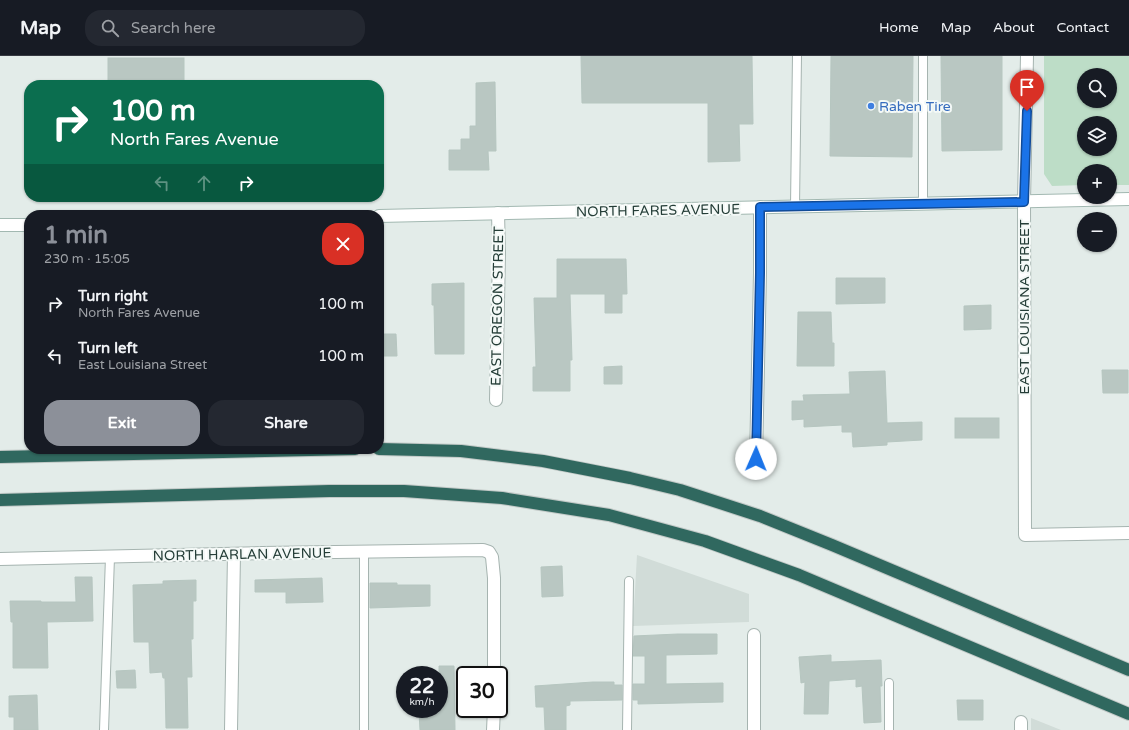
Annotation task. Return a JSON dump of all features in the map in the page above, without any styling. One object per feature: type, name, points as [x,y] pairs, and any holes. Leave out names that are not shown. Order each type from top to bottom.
[{"type":"highway","points":[[384,449],[462,451],[544,461],[630,478],[686,492],[760,516],[1129,670]]},
{"type":"highway","points":[[0,457],[133,454]]},
{"type":"highway","points":[[0,500],[404,490],[502,498],[609,515],[705,541],[799,575],[1129,714]]},
{"type":"street","name":"EAST LOUISIANA STREET","points":[[1027,56],[1024,202],[1025,535],[1129,533]]},
{"type":"street","name":"NORTH FARES AVENUE","points":[[384,216],[1129,199]]},
{"type":"street","points":[[756,459],[760,207]]},
{"type":"street","name":"EAST OREGON STREET","points":[[496,400],[499,253],[498,213]]},
{"type":"street","points":[[0,226],[24,225]]},
{"type":"street","name":"NORTH HARLAN AVENUE","points":[[0,560],[483,550],[489,552],[492,557],[494,578],[494,666]]},
{"type":"street","points":[[231,730],[234,554]]},
{"type":"street","points":[[754,635],[754,730]]},
{"type":"street","points":[[493,730],[494,718]]},
{"type":"lane","points":[[795,206],[797,56]]},
{"type":"lane","points":[[922,56],[923,204]]},
{"type":"lane","points":[[364,552],[364,730]]},
{"type":"lane","points":[[104,730],[110,557]]},
{"type":"lane","points":[[627,730],[629,581]]},
{"type":"lane","points":[[889,683],[889,730]]},
{"type":"shaded area","points":[[637,555],[749,594],[749,622],[633,626]]},
{"type":"shaded area","points":[[1031,718],[1061,730],[1031,730]]},
{"type":"green space","points":[[1044,56],[1129,56],[1129,185],[1117,185],[1117,164],[1077,164],[1077,185],[1052,186],[1044,174]]},
{"type":"building","points":[[581,56],[752,56],[753,124],[739,124],[740,161],[708,162],[708,103],[582,103]]},
{"type":"building","name":"Raben Tire","points":[[831,56],[913,56],[912,157],[830,156]]},
{"type":"building","points":[[941,56],[1002,56],[1002,150],[942,151]]},
{"type":"building","points":[[108,58],[184,58],[184,80],[108,80]]},
{"type":"building","points":[[495,82],[496,151],[488,151],[489,170],[449,170],[449,150],[461,150],[461,139],[470,139],[470,126],[476,126],[476,83]]},
{"type":"building","points":[[557,259],[626,259],[627,294],[622,294],[622,313],[605,313],[605,294],[570,294],[572,360],[570,360],[570,391],[533,391],[533,367],[536,367],[534,298],[557,298]]},
{"type":"building","points":[[836,278],[885,278],[885,303],[836,304]]},
{"type":"building","points":[[464,283],[464,354],[435,354],[432,284]]},
{"type":"building","points":[[991,305],[991,329],[964,330],[964,306]]},
{"type":"building","points":[[798,312],[831,312],[832,343],[834,343],[834,366],[797,366]]},
{"type":"building","points":[[384,334],[396,334],[397,356],[384,356]]},
{"type":"building","points":[[622,366],[622,384],[604,384],[604,367]]},
{"type":"building","points":[[1102,370],[1128,370],[1128,393],[1103,393]]},
{"type":"building","points":[[885,371],[887,423],[922,422],[922,440],[887,442],[887,445],[853,447],[852,432],[842,432],[842,425],[804,427],[804,419],[792,420],[792,401],[804,401],[803,395],[850,394],[849,372]]},
{"type":"building","points":[[955,418],[999,418],[999,438],[955,438]]},
{"type":"building","points":[[562,566],[563,596],[542,597],[541,567]]},
{"type":"building","points":[[75,577],[92,577],[93,621],[47,622],[48,668],[13,668],[13,622],[11,622],[10,601],[76,602]]},
{"type":"building","points":[[322,578],[323,602],[286,603],[286,592],[255,592],[255,580]]},
{"type":"building","points":[[196,580],[196,601],[193,601],[193,639],[191,639],[192,677],[187,677],[188,728],[166,728],[165,678],[163,678],[162,672],[150,673],[149,642],[134,642],[133,585],[163,584],[163,581]]},
{"type":"building","points":[[370,583],[430,585],[430,606],[370,608]]},
{"type":"building","points":[[717,634],[717,654],[666,655],[666,684],[723,683],[723,702],[638,704],[638,700],[633,700],[633,684],[645,684],[645,656],[633,656],[634,636]]},
{"type":"building","points":[[831,655],[831,662],[881,660],[881,722],[864,723],[862,686],[856,687],[856,679],[829,681],[828,714],[804,714],[805,682],[801,683],[799,657]]},
{"type":"building","points":[[448,666],[454,666],[455,730],[420,730],[419,718],[448,718]]},
{"type":"building","points":[[135,670],[136,688],[117,688],[116,671]]},
{"type":"building","points":[[614,682],[614,685],[622,685],[622,700],[570,701],[570,705],[566,706],[566,730],[545,730],[544,707],[536,707],[535,686]]},
{"type":"building","points":[[37,695],[38,730],[14,730],[14,717],[9,717],[9,696]]},
{"type":"building","points":[[957,700],[983,700],[983,720],[958,720]]},
{"type":"place","name":"Raben Tire","points":[[871,106]]},
{"type":"route","points":[[756,459],[760,207],[1024,202],[1027,111]]}]
